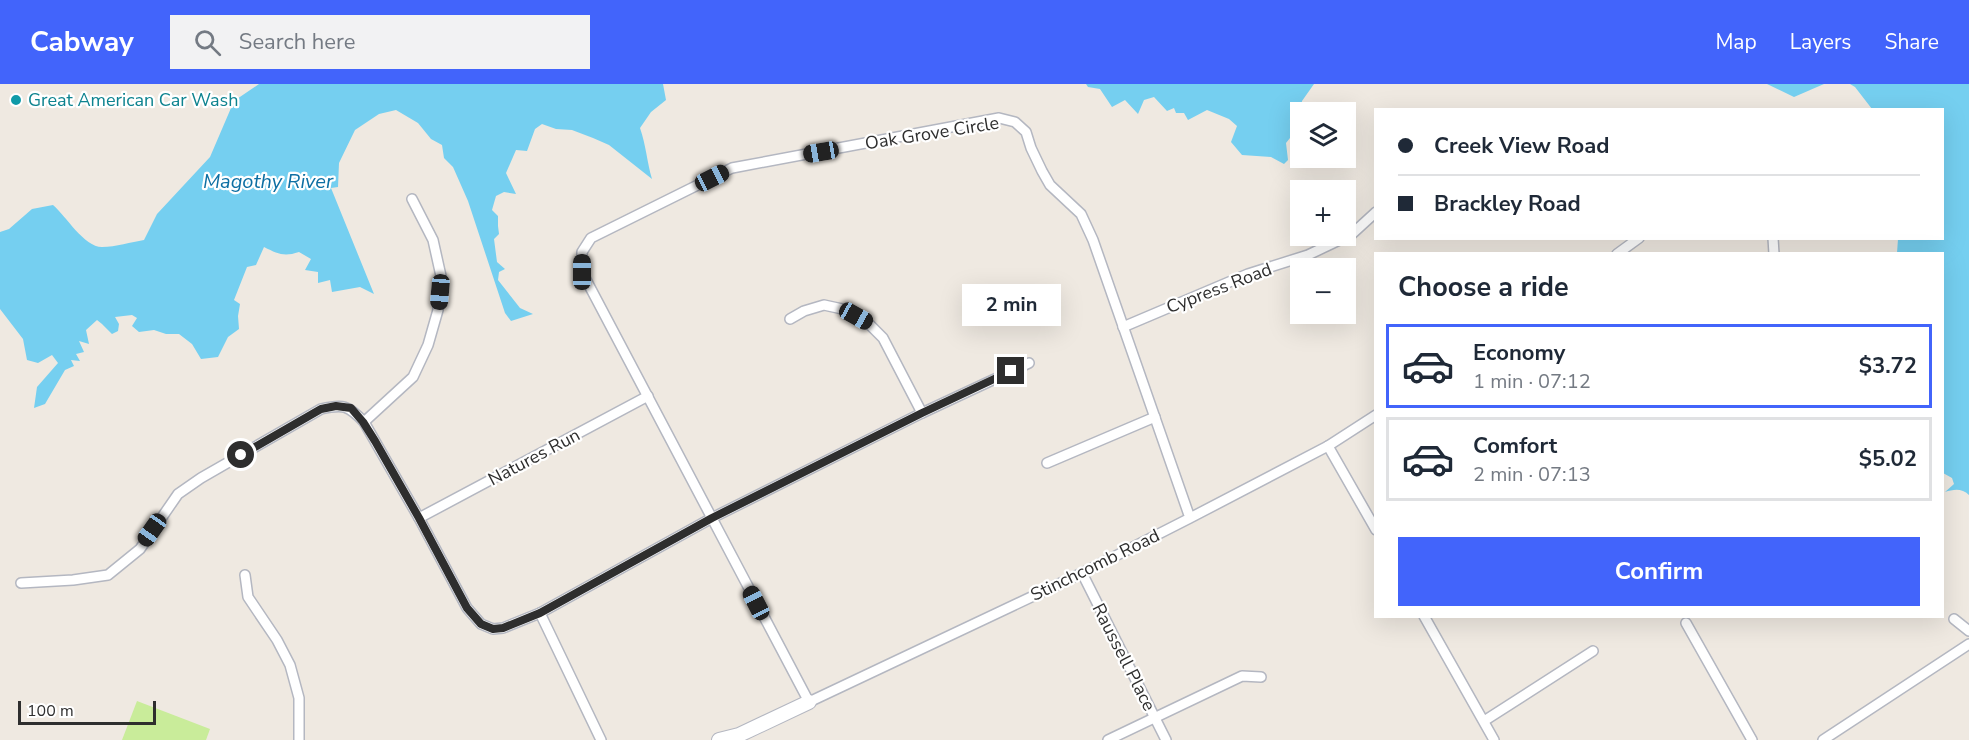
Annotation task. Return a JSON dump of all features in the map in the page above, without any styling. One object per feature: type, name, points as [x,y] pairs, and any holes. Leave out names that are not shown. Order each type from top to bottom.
[{"type":"street","name":"Oak Grove Circle","points":[[808,702],[582,272],[582,252],[591,238],[732,168],[999,118],[1015,122],[1026,132],[1031,148],[1050,184],[1081,214],[1093,240],[1190,518]]},
{"type":"street","points":[[363,422],[412,377],[428,345],[438,310],[441,276],[433,240],[412,200]]},
{"type":"street","name":"Cypress Road","points":[[1123,327],[1248,274],[1308,255],[1352,234],[1374,214]]},
{"type":"street","points":[[1620,252],[1636,240]]},
{"type":"street","points":[[790,319],[804,311],[824,305],[847,310],[867,322],[883,338],[922,413]]},
{"type":"street","points":[[21,583],[73,580],[108,574],[140,549],[178,494],[201,478],[321,409],[336,406],[351,408],[363,422],[419,518],[467,608],[481,624],[493,629],[503,628],[540,613],[712,518],[922,413],[1029,363]]},
{"type":"street","name":"Natures Run","points":[[419,518],[648,396]]},
{"type":"street","name":"Stinchcomb Road","points":[[808,702],[1082,573],[1328,446],[1374,416]]},
{"type":"street","points":[[1047,463],[1155,417]]},
{"type":"street","points":[[1328,446],[1374,526]]},
{"type":"street","name":"Raussell Place","points":[[1082,573],[1166,740]]},
{"type":"street","points":[[245,575],[248,597],[278,640],[290,665],[299,698],[299,740]]},
{"type":"street","points":[[540,613],[601,740]]},
{"type":"street","points":[[1425,618],[1494,740]]},
{"type":"street","points":[[1954,619],[1969,631]]},
{"type":"street","points":[[1686,623],[1752,740]]},
{"type":"street","points":[[1823,740],[1969,644]]},
{"type":"street","points":[[1484,721],[1593,651]]},
{"type":"street","points":[[1108,740],[1242,676],[1261,677]]},
{"type":"street","points":[[719,740],[740,737],[808,702]]},
{"type":"green space","points":[[137,701],[210,729],[206,740],[122,740]]},
{"type":"water","name":"Magothy River","points":[[259,84],[663,84],[666,100],[651,112],[640,128],[652,179],[609,145],[572,130],[556,129],[542,124],[535,129],[527,151],[516,150],[506,173],[516,194],[504,192],[496,196],[492,210],[498,216],[499,234],[494,239],[497,262],[505,269],[499,272],[498,280],[520,308],[533,314],[511,321],[505,313],[468,201],[453,167],[444,158],[442,145],[431,139],[418,123],[396,110],[379,114],[355,130],[339,163],[338,187],[331,188],[374,294],[360,287],[332,292],[330,280],[318,283],[318,272],[305,270],[311,259],[299,252],[281,254],[264,247],[256,265],[247,267],[234,300],[240,304],[239,329],[228,337],[218,357],[201,359],[192,344],[179,334],[166,334],[154,330],[139,332],[132,326],[137,318],[132,315],[115,317],[119,324],[118,331],[112,334],[97,320],[86,330],[89,344],[79,341],[84,352],[76,354],[80,361],[71,360],[74,366],[65,370],[45,404],[34,408],[37,387],[58,363],[52,355],[38,363],[27,360],[23,339],[0,309],[0,232],[9,229],[32,209],[53,205],[82,237],[95,246],[113,246],[144,240],[157,214],[210,157],[234,101]]},
{"type":"water","points":[[1086,84],[1314,84],[1302,102],[1290,102],[1290,138],[1286,143],[1288,160],[1284,164],[1271,157],[1242,155],[1231,142],[1237,126],[1229,119],[1207,110],[1188,120],[1184,113],[1176,113],[1174,108],[1167,111],[1154,97],[1144,100],[1138,114],[1125,100],[1112,107],[1100,89],[1088,87]]},
{"type":"water","points":[[1767,84],[1824,84],[1794,97]]},
{"type":"water","points":[[1850,84],[1969,84],[1969,495],[1958,490],[1945,492],[1954,484],[1952,478],[1944,474],[1944,252],[1897,252],[1898,240],[1944,240],[1944,108],[1871,108]]},
{"type":"place","name":"Great American Car Wash","points":[[16,100]]},
{"type":"route","points":[[241,455],[321,409],[336,406],[351,408],[375,441],[467,608],[481,624],[493,629],[503,628],[540,613],[712,518],[1011,371]]}]
